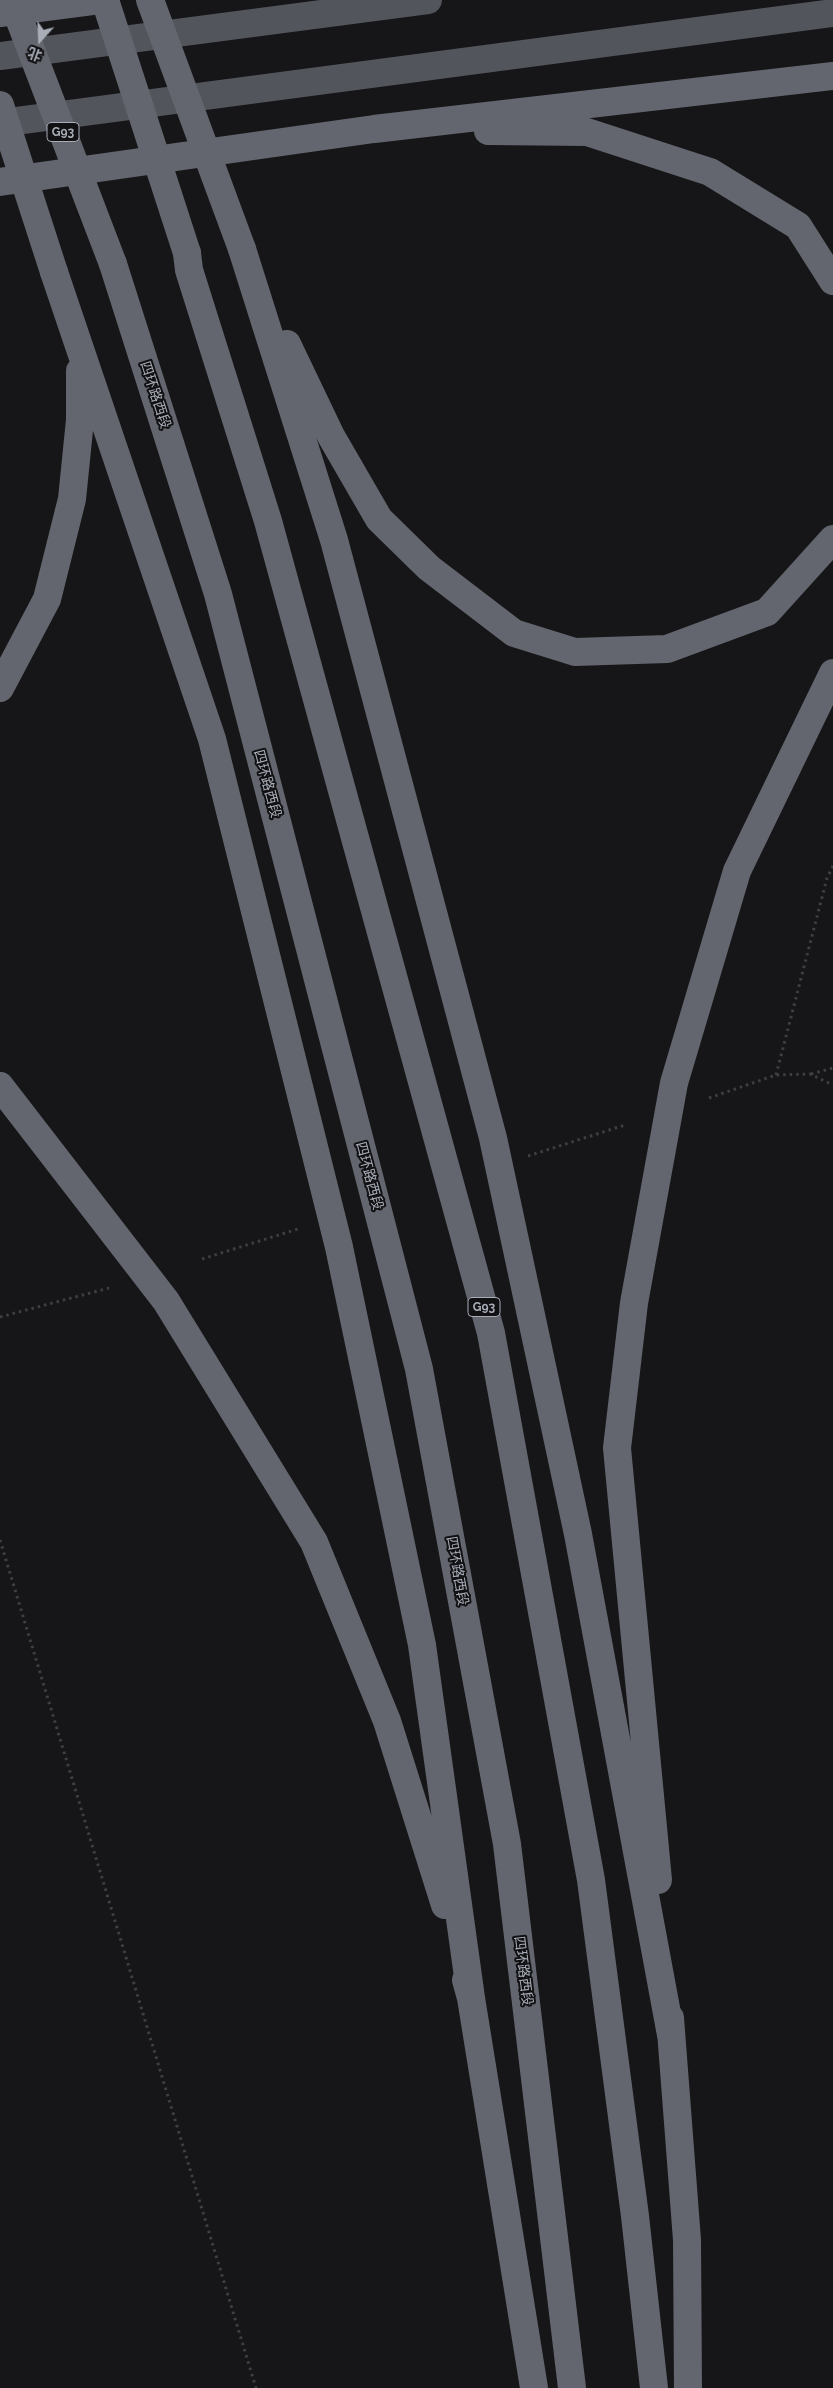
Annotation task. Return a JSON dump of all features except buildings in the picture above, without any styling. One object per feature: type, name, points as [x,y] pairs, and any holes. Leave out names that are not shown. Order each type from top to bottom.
[{"type":"highway","name":"四环路西段","points":[[12,0],[113,264],[218,594],[420,1369],[507,1844],[572,2388]]},
{"type":"highway","points":[[0,13],[100,0]]},
{"type":"highway","name":"G93","points":[[105,0],[187,253],[189,270],[268,521],[491,1333],[591,1880],[654,2388]]},
{"type":"highway","points":[[150,0],[242,249],[334,540],[493,1138],[578,1534],[671,2035]]},
{"type":"highway","points":[[0,182],[374,129],[833,76]]},
{"type":"highway","points":[[0,105],[80,350],[212,739],[339,1248],[422,1645],[471,1998],[534,2388]]},
{"type":"highway","points":[[374,129],[587,132],[710,172],[798,226],[833,281]]},
{"type":"highway","points":[[242,249],[331,436],[379,519],[428,568],[514,632],[574,652],[667,649],[767,612],[833,539]]},
{"type":"highway","points":[[0,688],[47,599],[72,499],[80,420],[80,350]]},
{"type":"highway","points":[[688,2388],[687,2240],[646,1734],[617,1448],[634,1303],[674,1083],[737,871],[833,673]]},
{"type":"highway","points":[[0,1086],[166,1301],[314,1542],[387,1721],[450,1921],[471,1998]]},
{"type":"main road","points":[[0,56],[428,0]]},
{"type":"main road","points":[[0,122],[833,13]]},
{"type":"path","points":[[776,1075],[827,878],[833,866]]},
{"type":"path","points":[[710,1098],[776,1075],[810,1074],[833,1068]]},
{"type":"path","points":[[810,1074],[833,1085]]},
{"type":"path","points":[[525,1157],[625,1125]]},
{"type":"path","points":[[202,1259],[300,1228]]},
{"type":"path","points":[[0,1317],[109,1288]]},
{"type":"path","points":[[0,1540],[256,2388]]}]
